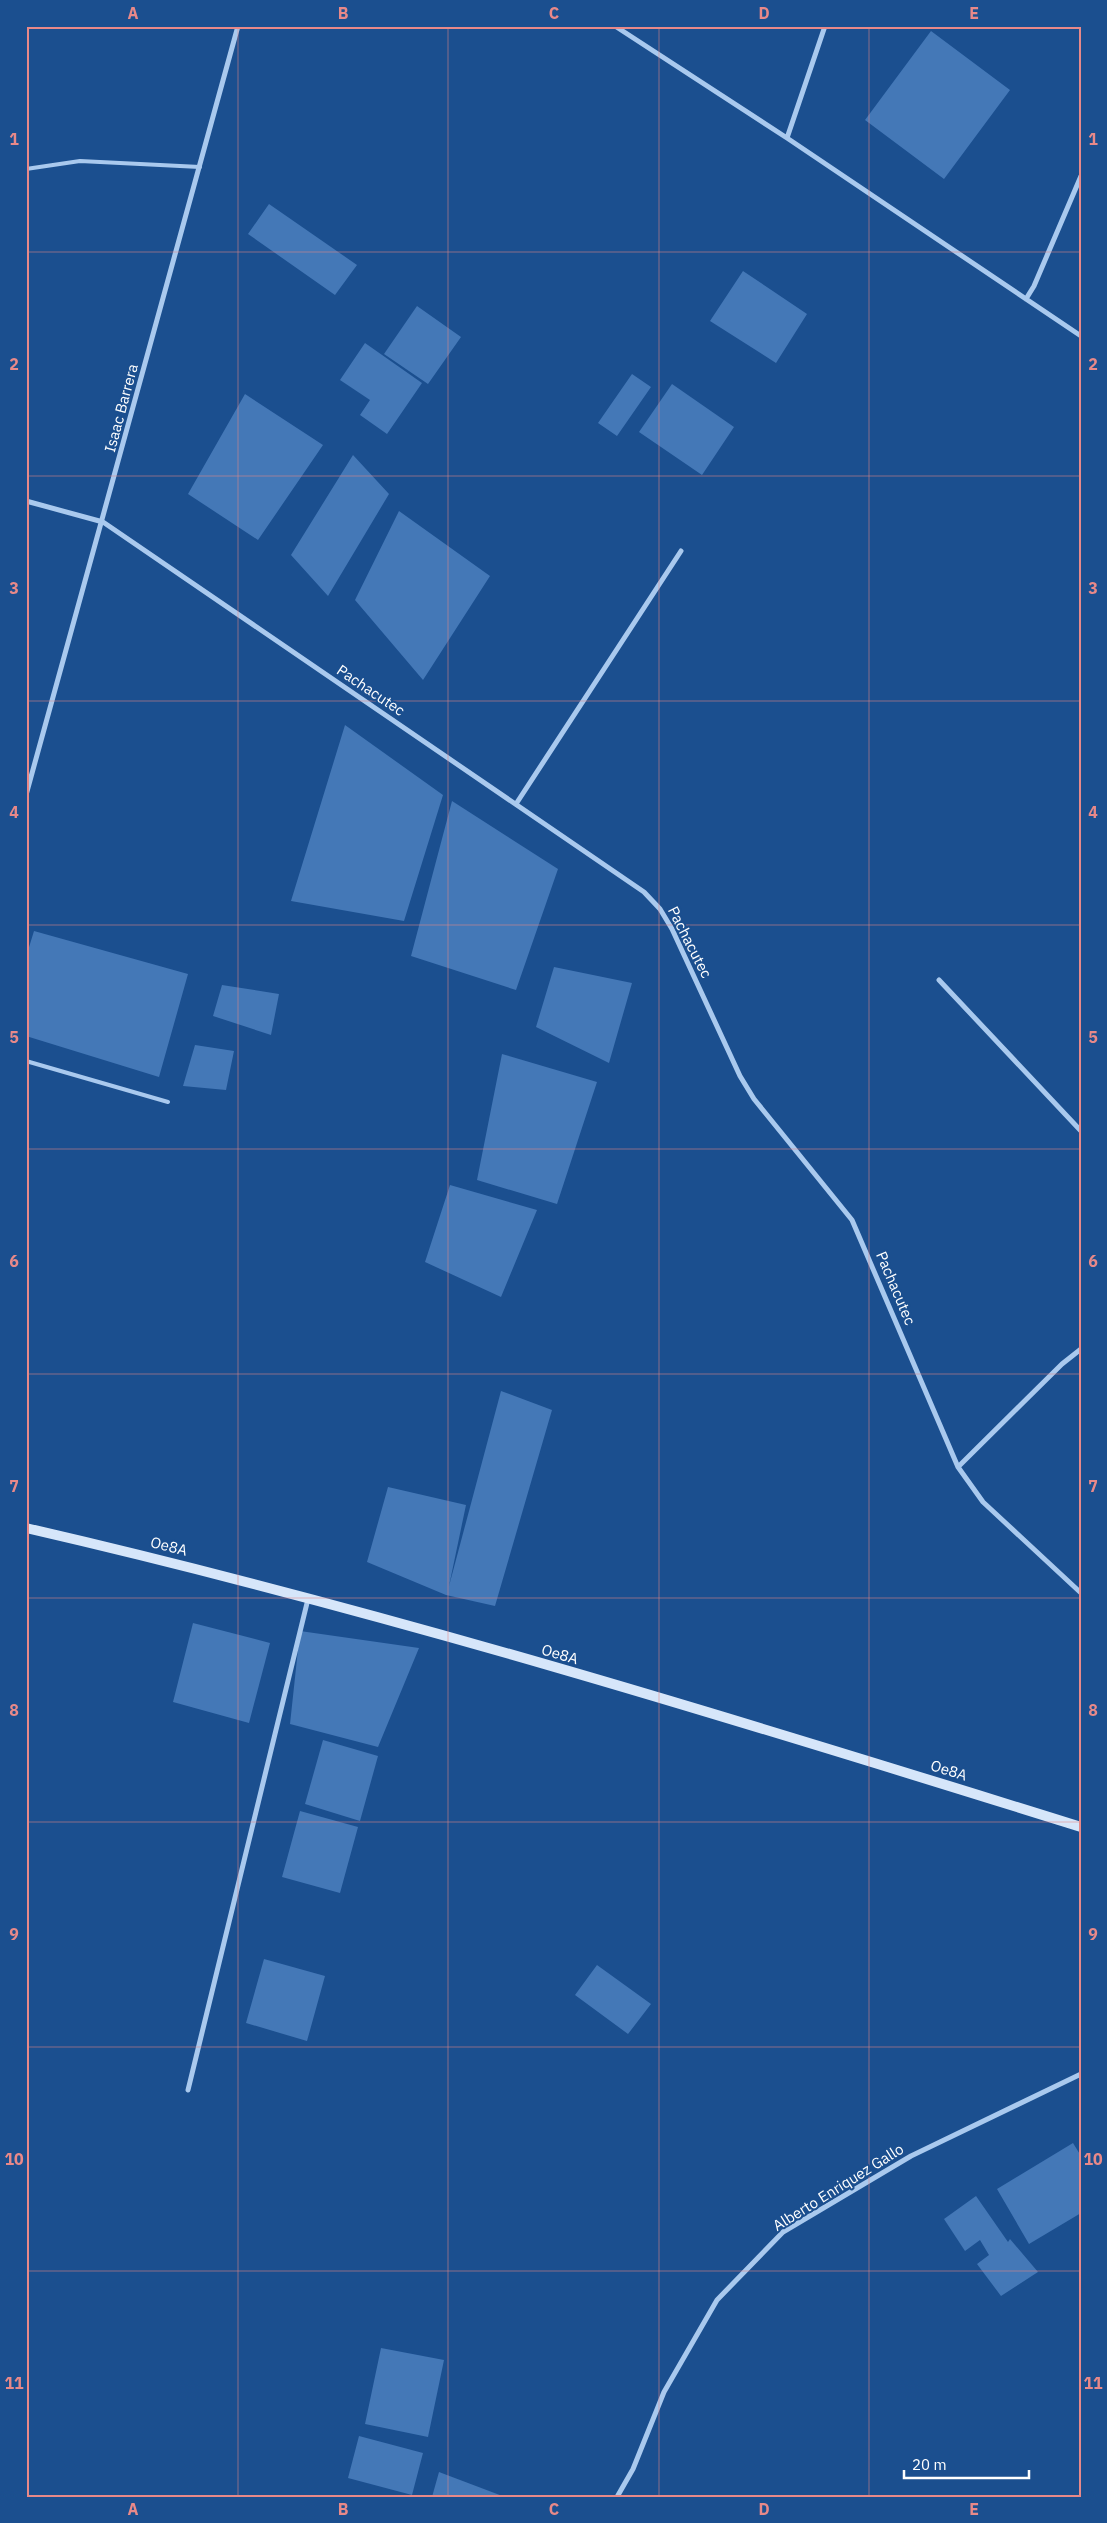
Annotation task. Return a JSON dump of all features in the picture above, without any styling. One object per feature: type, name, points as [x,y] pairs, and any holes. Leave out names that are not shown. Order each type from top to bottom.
[{"type":"street","name":"Isaac Barrera","points":[[26,795],[103,522],[238,26]]},
{"type":"street","points":[[615,26],[787,138],[1081,336]]},
{"type":"street","points":[[787,138],[825,26]]},
{"type":"street","points":[[1026,299],[1034,286],[1081,176]]},
{"type":"street","name":"Pachacutec","points":[[26,501],[103,522],[644,892],[660,909],[754,1100],[852,1220],[958,1467],[983,1502],[1081,1593]]},
{"type":"street","points":[[516,804],[681,550]]},
{"type":"street","points":[[939,980],[1081,1131]]},
{"type":"street","points":[[958,1467],[1062,1364],[1081,1349]]},
{"type":"street","name":"Oe8A","points":[[26,1528],[167,1560],[308,1599],[822,1746],[1081,1827]]},
{"type":"street","points":[[188,2090],[308,1599]]},
{"type":"street","name":"Alberto Enriquez Gallo","points":[[617,2497],[633,2469],[664,2392],[717,2300],[783,2232],[911,2156],[1081,2074]]},
{"type":"lane","points":[[26,169],[80,161],[200,167]]},
{"type":"lane","points":[[26,1061],[168,1102]]},
{"type":"building","points":[[931,31],[1010,90],[944,179],[865,120]]},
{"type":"building","points":[[269,204],[357,265],[335,295],[248,234]]},
{"type":"building","points":[[743,271],[807,314],[776,363],[710,321]]},
{"type":"building","points":[[417,306],[461,337],[428,384],[384,354]]},
{"type":"building","points":[[365,343],[422,383],[387,434],[360,415],[370,400],[340,380]]},
{"type":"building","points":[[632,374],[651,387],[617,436],[598,423]]},
{"type":"building","points":[[672,384],[734,427],[702,475],[639,432]]},
{"type":"building","points":[[245,394],[323,445],[258,540],[188,494]]},
{"type":"building","points":[[353,455],[389,494],[328,596],[291,555]]},
{"type":"building","points":[[399,511],[490,576],[423,680],[355,600]]},
{"type":"building","points":[[345,725],[443,795],[404,921],[291,901]]},
{"type":"building","points":[[452,801],[558,869],[516,990],[411,956]]},
{"type":"building","points":[[34,931],[188,974],[159,1077],[26,1036],[26,957]]},
{"type":"building","points":[[554,967],[632,983],[609,1063],[536,1027]]},
{"type":"building","points":[[222,985],[279,994],[271,1035],[213,1016]]},
{"type":"building","points":[[195,1045],[234,1051],[226,1090],[183,1086]]},
{"type":"building","points":[[502,1054],[597,1082],[557,1204],[477,1180]]},
{"type":"building","points":[[450,1185],[537,1210],[501,1297],[425,1262]]},
{"type":"building","points":[[501,1391],[552,1410],[495,1606],[446,1595],[367,1562],[388,1487],[466,1505],[449,1586]]},
{"type":"building","points":[[193,1623],[270,1643],[249,1723],[173,1702]]},
{"type":"building","points":[[300,1631],[419,1648],[378,1747],[290,1724]]},
{"type":"building","points":[[323,1740],[378,1756],[360,1821],[305,1804]]},
{"type":"building","points":[[300,1811],[358,1827],[340,1893],[282,1877]]},
{"type":"building","points":[[264,1959],[325,1976],[307,2041],[246,2023]]},
{"type":"building","points":[[597,1965],[651,2004],[628,2034],[575,1995]]},
{"type":"building","points":[[1073,2143],[1081,2156],[1081,2213],[1029,2244],[997,2189]]},
{"type":"building","points":[[976,2196],[1008,2242],[1010,2239],[1038,2272],[1001,2296],[977,2264],[989,2255],[980,2240],[965,2251],[944,2219]]},
{"type":"building","points":[[381,2348],[444,2360],[428,2437],[365,2424]]},
{"type":"building","points":[[359,2436],[423,2453],[412,2495],[348,2478]]},
{"type":"building","points":[[439,2472],[505,2497],[432,2497]]}]
